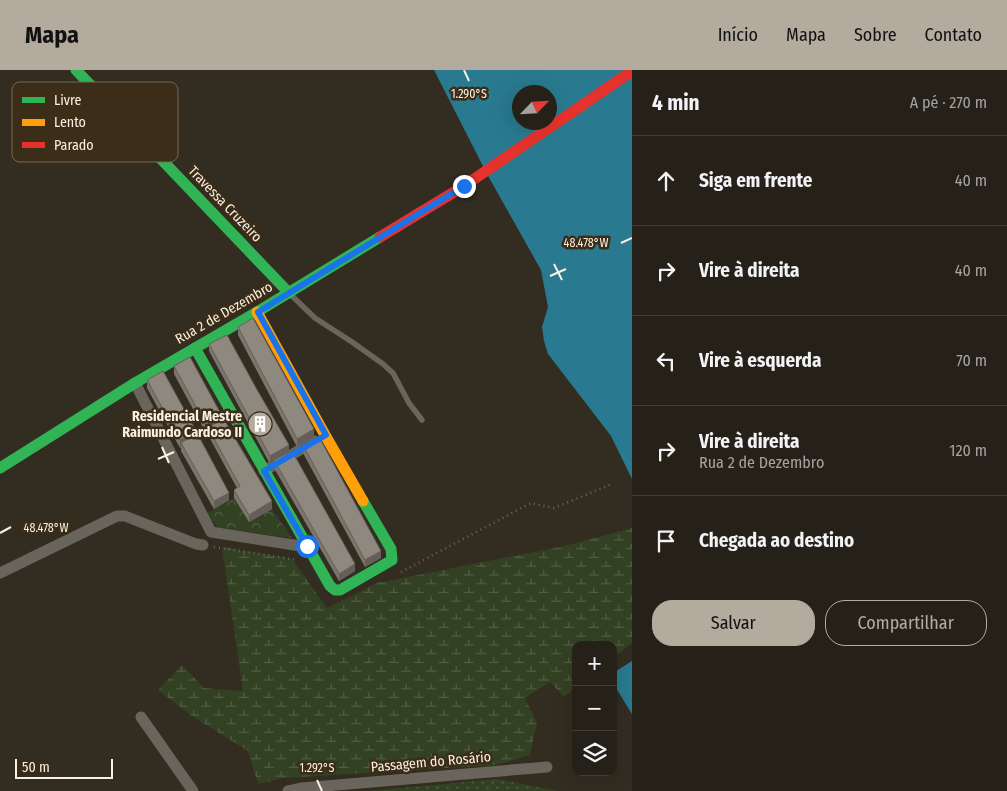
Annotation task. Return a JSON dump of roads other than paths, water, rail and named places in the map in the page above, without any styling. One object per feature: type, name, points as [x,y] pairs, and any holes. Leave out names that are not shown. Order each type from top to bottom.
[{"type":"street","name":"Travessa Cruzeiro","points":[[76,70],[87,82]]},
{"type":"street","name":"Rua 2 de Dezembro","points":[[0,468],[135,383],[258,312],[464,186],[632,71]]},
{"type":"street","name":"Travessa Cruzeiro","points":[[164,162],[289,293]]},
{"type":"street","points":[[195,348],[330,586],[335,590],[340,590],[392,560],[391,549],[258,312]]},
{"type":"street","points":[[135,383],[211,532],[307,546]]},
{"type":"street","points":[[264,471],[326,435]]},
{"type":"street","points":[[0,574],[117,516],[126,516],[196,544],[203,545]]},
{"type":"street","points":[[141,717],[193,791]]},
{"type":"street","name":"Passagem do Rosário","points":[[288,791],[302,788],[547,767]]},
{"type":"lane","points":[[289,293],[315,318],[352,342],[393,373],[409,403],[422,420]]},
{"type":"water","points":[[434,70],[632,70],[632,479],[611,436],[548,354],[542,327],[548,307],[541,270],[487,174]]},
{"type":"water","points":[[632,661],[632,714],[617,690],[617,670]]},
{"type":"place","name":"Residencial Mestre Raimundo Cardoso II","points":[[260,424]]}]
